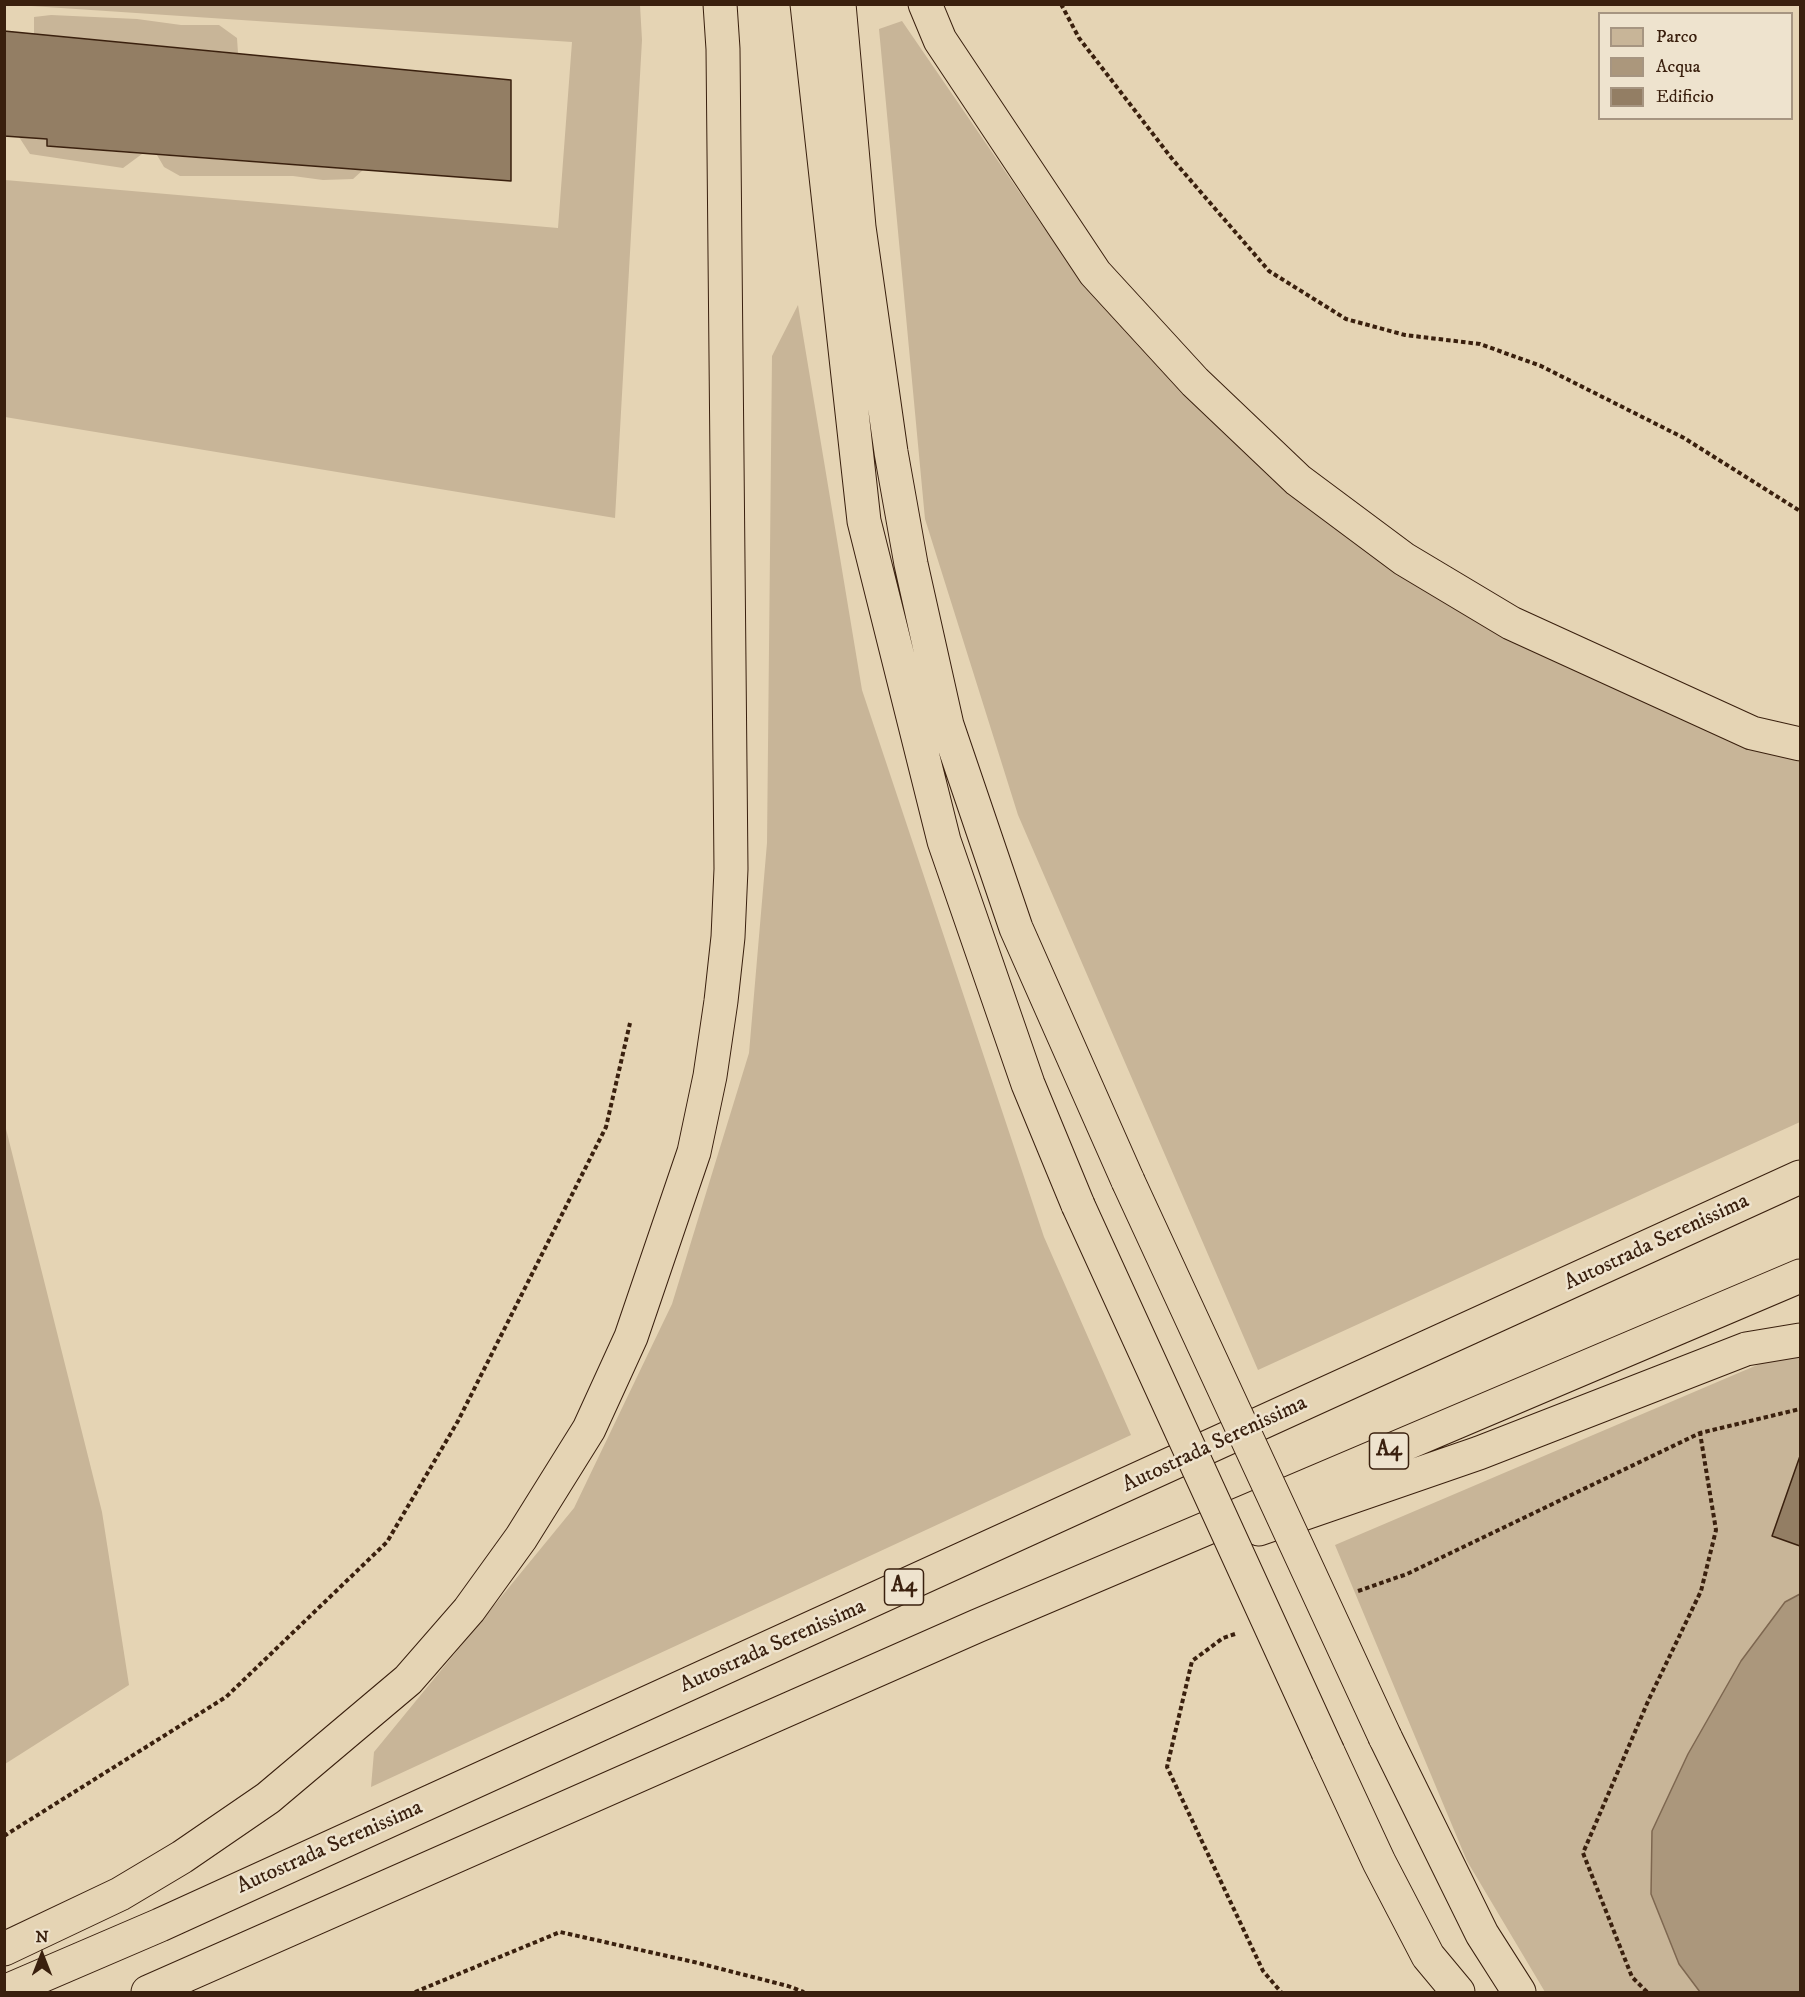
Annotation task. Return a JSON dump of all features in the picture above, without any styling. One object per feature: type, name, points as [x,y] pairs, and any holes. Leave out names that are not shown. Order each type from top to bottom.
[{"type":"highway","points":[[4,1948],[120,1894],[182,1857],[268,1798],[408,1680],[469,1610],[520,1538],[590,1429],[631,1337],[694,1152],[710,1076],[728,937],[731,846],[723,49],[720,4]]},
{"type":"highway","points":[[807,4],[864,521],[944,841],[1028,1084],[1078,1205],[1380,1862],[1428,1956],[1458,1992]]},
{"type":"highway","points":[[839,4],[859,227],[891,452],[911,564],[947,725],[1016,928],[1128,1181],[1385,1737],[1482,1934],[1519,1992]]},
{"type":"highway","points":[[925,4],[940,40],[1095,273],[1195,382],[1298,480],[1404,559],[1511,623],[1752,733],[1800,744]]},
{"type":"highway","name":"Autostrada Serenissima","points":[[4,1992],[160,1925],[1800,1177]]},
{"type":"highway","name":"A4","points":[[148,1992],[977,1626],[1800,1276]]},
{"type":"highway","points":[[977,1626],[1479,1453],[1746,1349],[1800,1340]]},
{"type":"path","points":[[1061,4],[1079,38],[1173,160],[1269,271],[1346,319],[1405,335],[1480,344],[1541,366],[1684,438],[1800,511]]},
{"type":"path","points":[[4,1836],[226,1697],[387,1542],[458,1421],[606,1127],[630,1023]]},
{"type":"path","points":[[1647,1992],[1632,1977],[1583,1853],[1649,1699],[1701,1592],[1716,1530],[1700,1433],[1800,1409]]},
{"type":"path","points":[[415,1992],[560,1932],[694,1962],[804,1992]]},
{"type":"green space","points":[[16,5],[640,5],[642,40],[615,518],[5,417],[5,180],[558,228],[572,42]]},
{"type":"green space","points":[[51,15],[137,19],[181,25],[219,25],[237,38],[238,53],[34,34],[34,17]]},
{"type":"green space","points":[[902,21],[1044,228],[1184,390],[1357,540],[1800,758],[1800,1122],[1258,1370],[1018,815],[925,519],[879,29]]},
{"type":"green space","points":[[19,137],[47,139],[47,146],[142,154],[123,168],[30,154]]},
{"type":"green space","points":[[157,155],[363,170],[353,179],[323,180],[293,176],[180,176],[164,167]]},
{"type":"green space","points":[[798,305],[862,690],[1044,1237],[1131,1435],[371,1787],[374,1752],[574,1508],[672,1304],[749,1053],[767,843],[772,356]]},
{"type":"green space","points":[[4,1121],[102,1512],[129,1685],[5,1764]]},
{"type":"green space","points":[[1800,1355],[1800,1992],[1545,1992],[1467,1861],[1335,1545],[1776,1357]]},
{"type":"water","points":[[1800,1594],[1800,1992],[1700,1992],[1679,1964],[1651,1894],[1652,1831],[1688,1754],[1741,1661],[1785,1602]]},
{"type":"building","points":[[4,31],[511,80],[511,181],[47,146],[47,139],[4,136]]},
{"type":"building","points":[[1800,1456],[1800,1546],[1772,1536]]}]
